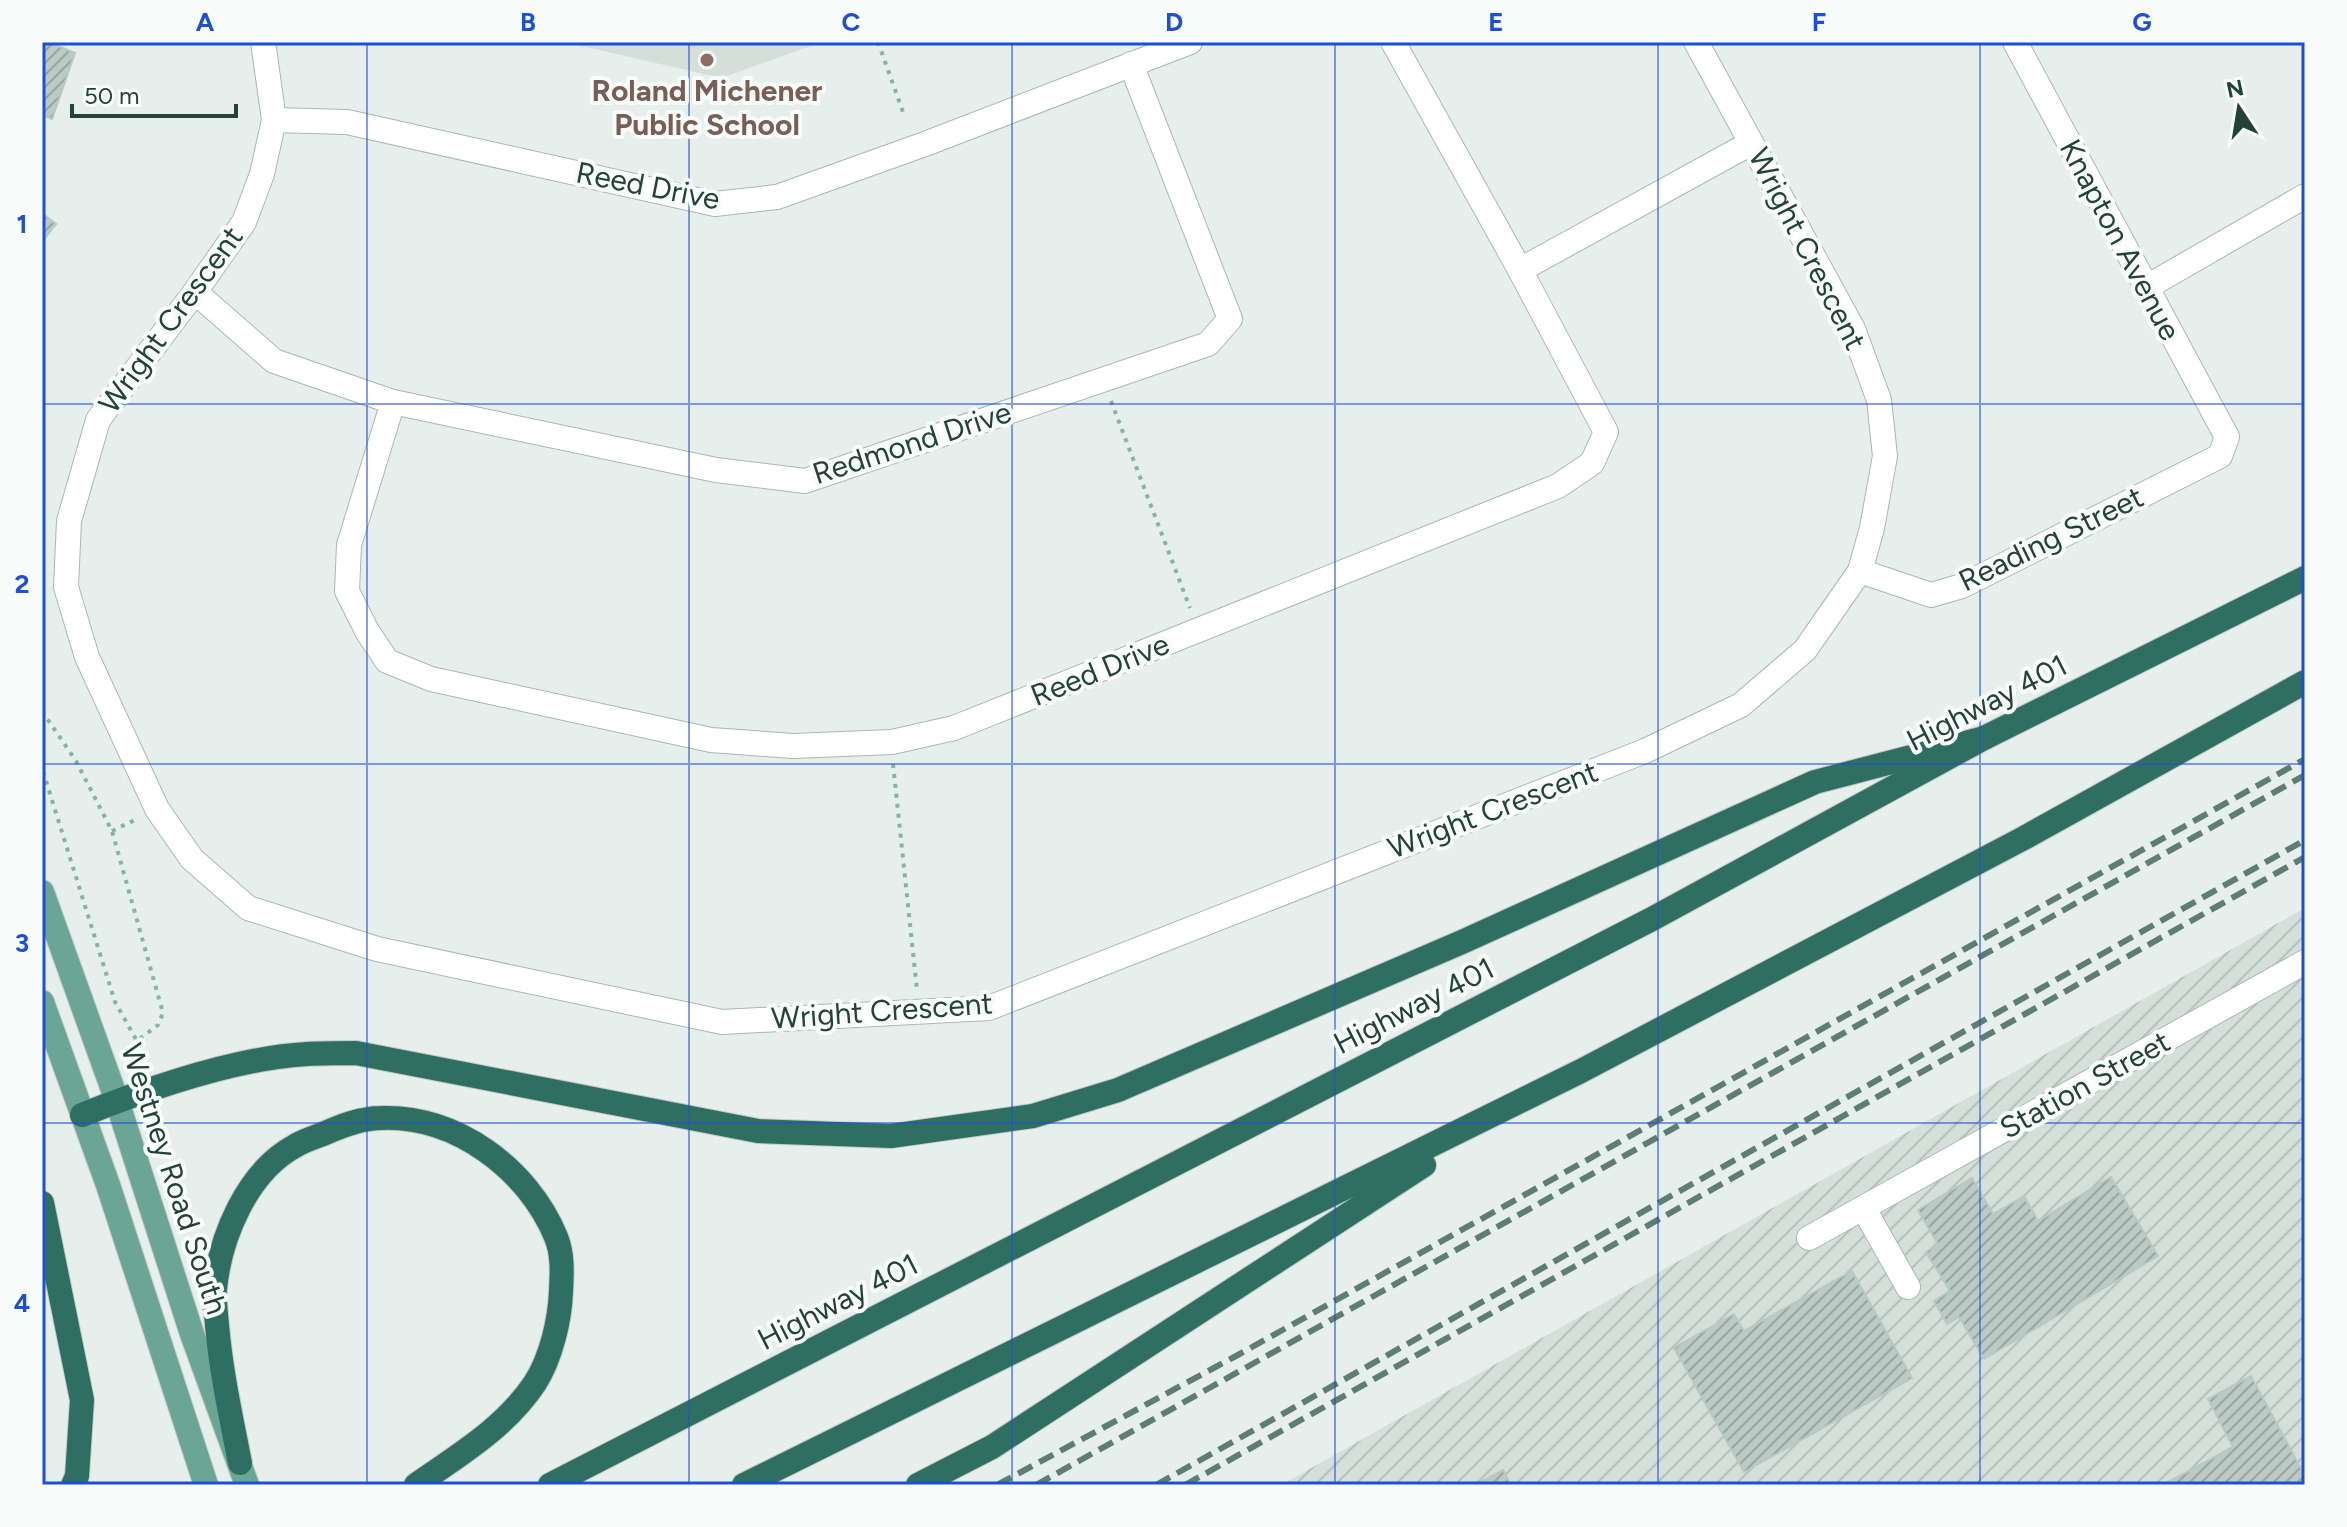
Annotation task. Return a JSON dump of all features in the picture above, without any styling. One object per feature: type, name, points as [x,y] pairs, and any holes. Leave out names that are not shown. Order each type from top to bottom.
[{"type":"highway","name":"Highway 401","points":[[550,1485],[1652,919],[1984,738],[2305,578]]},
{"type":"highway","points":[[744,1485],[1581,1071],[2024,838],[2305,682]]},
{"type":"highway","points":[[82,1115],[234,1065],[304,1054],[356,1053],[758,1131],[891,1136],[1033,1116],[1118,1090],[1462,942],[1815,782],[1984,738]]},
{"type":"highway","points":[[918,1485],[992,1447],[1386,1188],[1581,1071]]},
{"type":"highway","points":[[243,1474],[221,1363],[214,1291],[222,1246],[241,1200],[260,1175],[293,1146],[344,1125],[381,1118],[432,1124],[471,1141],[511,1170],[535,1199],[557,1238],[562,1264],[560,1307],[550,1348],[536,1382],[497,1429],[416,1485]]},
{"type":"highway","points":[[42,1203],[82,1400],[77,1476],[73,1485]]},
{"type":"main road","name":"Westney Road South","points":[[42,892],[117,1101],[192,1334],[243,1474]]},
{"type":"main road","points":[[42,1002],[108,1185],[206,1485]]},
{"type":"street","name":"Wright Crescent","points":[[263,42],[274,120],[262,174],[244,222],[98,420],[69,521],[66,587],[87,657],[157,809],[192,859],[248,908],[377,949],[722,1022],[989,1008],[1645,751],[1741,705],[1805,650],[1860,571],[1872,528],[1885,456],[1879,400],[1853,329],[1696,42]]},
{"type":"street","name":"Reed Drive","points":[[274,120],[347,122],[715,204],[777,197],[1190,42]]},
{"type":"street","name":"Reed Drive","points":[[393,402],[349,545],[347,591],[367,631],[387,661],[431,679],[711,740],[793,746],[892,742],[954,728],[1558,486],[1592,463],[1606,432],[1393,42]]},
{"type":"street","name":"Knapton Avenue","points":[[2020,44],[2145,288],[2227,437]]},
{"type":"street","name":"Redmond Drive","points":[[195,292],[274,361],[393,402],[716,470],[805,481],[1208,344],[1230,319],[1131,64]]},
{"type":"street","points":[[1520,270],[1751,143]]},
{"type":"street","points":[[2145,288],[2305,196]]},
{"type":"street","name":"Reading Street","points":[[1860,571],[1931,595],[1962,586],[2220,456],[2227,437]]},
{"type":"street","name":"Station Street","points":[[1809,1238],[2305,962]]},
{"type":"street","points":[[1864,1209],[1908,1287]]},
{"type":"path","points":[[878,42],[904,115]]},
{"type":"path","points":[[1111,401],[1198,630]]},
{"type":"path","points":[[42,711],[76,761],[112,831],[125,876],[163,1013],[158,1025],[137,1041],[115,1002],[42,768]]},
{"type":"path","points":[[892,742],[915,984],[922,1011]]},
{"type":"shaded area","name":"Roland Michener Public School","points":[[564,42],[822,42],[721,78]]},
{"type":"shaded area","points":[[2305,908],[2305,1485],[1281,1485]]},
{"type":"building","points":[[42,42],[75,53],[52,119],[42,115]]},
{"type":"building","points":[[42,213],[56,224],[42,242]]},
{"type":"building","points":[[2111,1177],[2158,1256],[1984,1359],[1959,1317],[1947,1324],[1934,1301],[1950,1291],[1926,1252],[1938,1244],[1918,1210],[1972,1178],[1993,1214],[2024,1196],[2038,1221]]},
{"type":"building","points":[[1852,1271],[1912,1378],[1744,1472],[1674,1348],[1734,1314],[1744,1331]]},
{"type":"building","points":[[2251,1376],[2305,1476],[2305,1485],[2163,1485],[2233,1447],[2208,1399]]},
{"type":"building","points":[[1503,1470],[1511,1485],[1475,1485]]},
{"type":"railway","points":[[997,1485],[1236,1356],[2305,759]]},
{"type":"railway","points":[[1036,1485],[2305,775]]},
{"type":"railway","points":[[1156,1485],[2305,840]]},
{"type":"railway","points":[[1185,1485],[2305,857]]},
{"type":"place","name":"Roland Michener Public School","points":[[707,60]]}]
